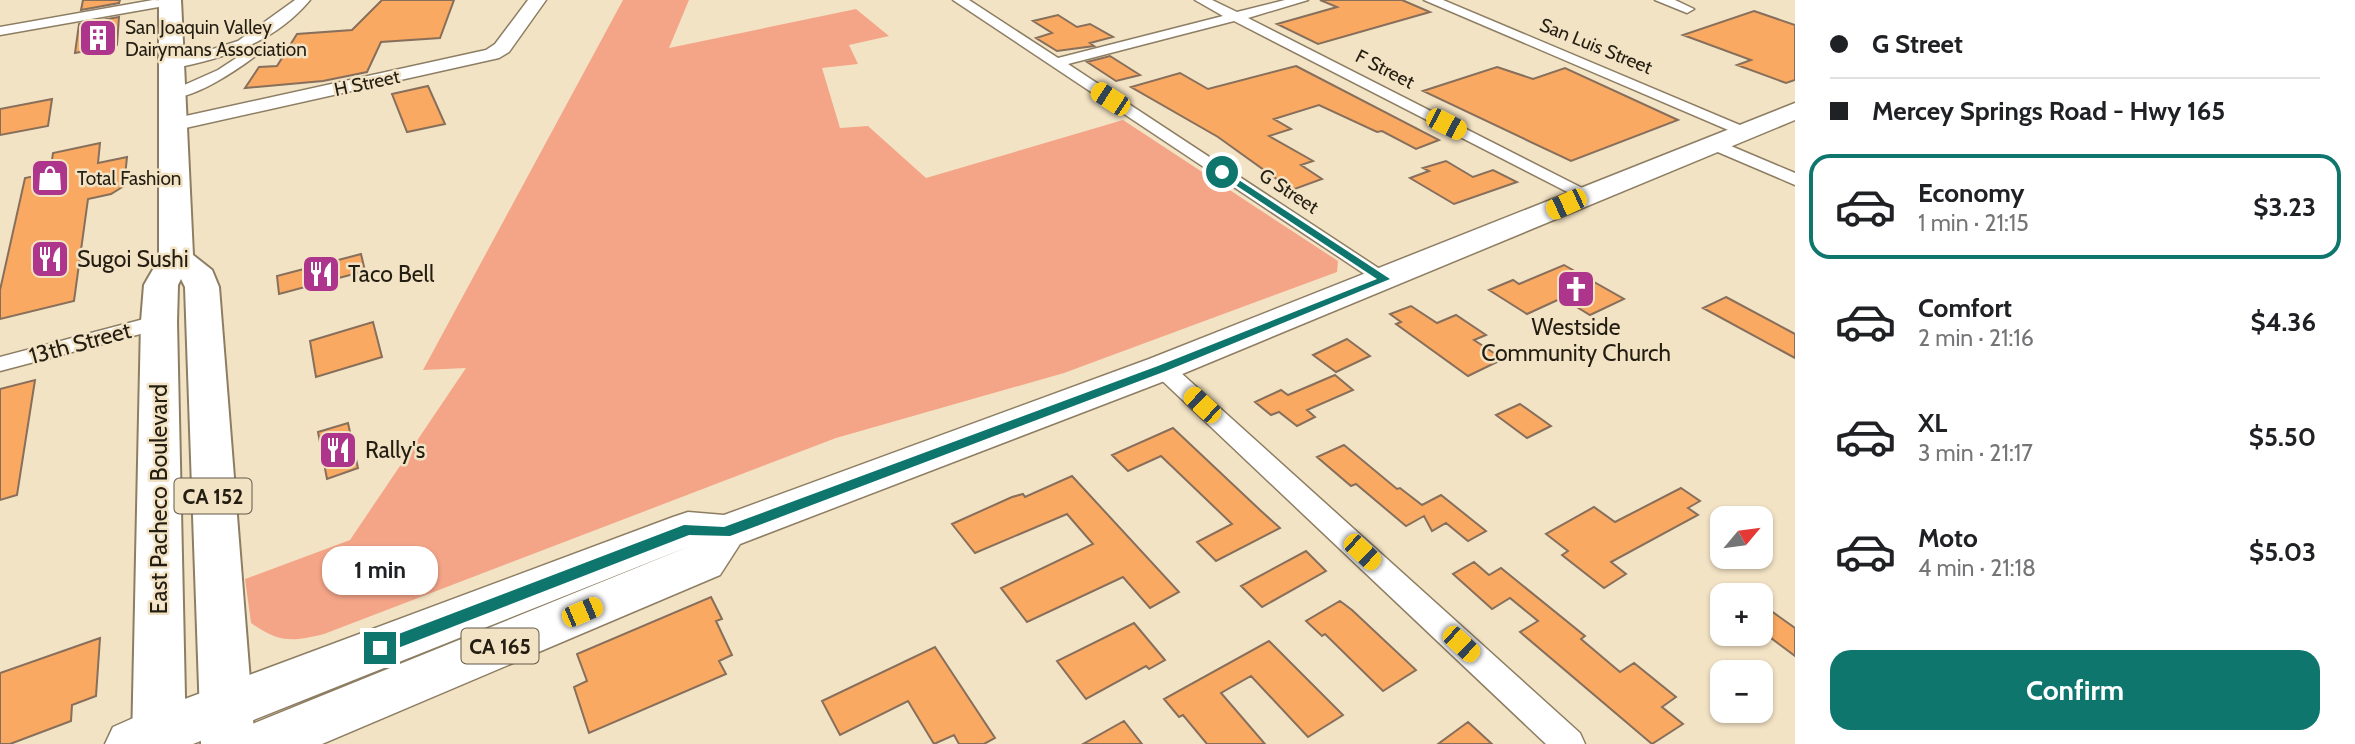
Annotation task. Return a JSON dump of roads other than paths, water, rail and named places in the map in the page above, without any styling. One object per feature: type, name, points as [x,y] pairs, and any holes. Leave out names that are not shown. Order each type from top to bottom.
[{"type":"highway","name":"East Pacheco Boulevard","points":[[150,740],[161,285],[176,259],[170,1]]},
{"type":"highway","name":"East Pacheco Boulevard","points":[[176,259],[200,277],[227,726]]},
{"type":"highway","points":[[159,322],[177,326],[182,336],[189,388],[207,407]]},
{"type":"main road","name":"CA 165","points":[[150,740],[227,726],[688,529],[725,532],[1162,368],[1525,223],[1587,195],[1795,111]]},
{"type":"main road","name":"CA 165","points":[[263,744],[704,562],[725,532]]},
{"type":"street","points":[[172,110],[252,52],[267,32],[303,0]]},
{"type":"street","name":"H Street","points":[[172,110],[492,54],[502,48],[537,0]]},
{"type":"street","name":"G Street","points":[[960,0],[1385,279]]},
{"type":"street","name":"F Street","points":[[1202,0],[1587,195]]},
{"type":"street","points":[[1055,63],[1301,0]]},
{"type":"street","name":"San Luis Street","points":[[1431,0],[1746,131]]},
{"type":"street","points":[[1662,0],[1688,9]]},
{"type":"street","points":[[0,31],[170,1]]},
{"type":"street","points":[[170,65],[228,53],[267,32]]},
{"type":"street","points":[[1712,144],[1795,180]]},
{"type":"street","name":"13th Street","points":[[0,364],[159,322]]},
{"type":"street","points":[[1162,368],[1569,744]]},
{"type":"place","name":"San Joaquin Valley Dairymans Association","points":[[98,38]]},
{"type":"place","name":"Total Fashion","points":[[50,178]]},
{"type":"place","name":"Sugoi Sushi","points":[[50,259]]},
{"type":"place","name":"Taco Bell","points":[[321,274]]},
{"type":"place","name":"Westside Community Church","points":[[1576,289]]},
{"type":"place","name":"Rally's","points":[[338,450]]}]
